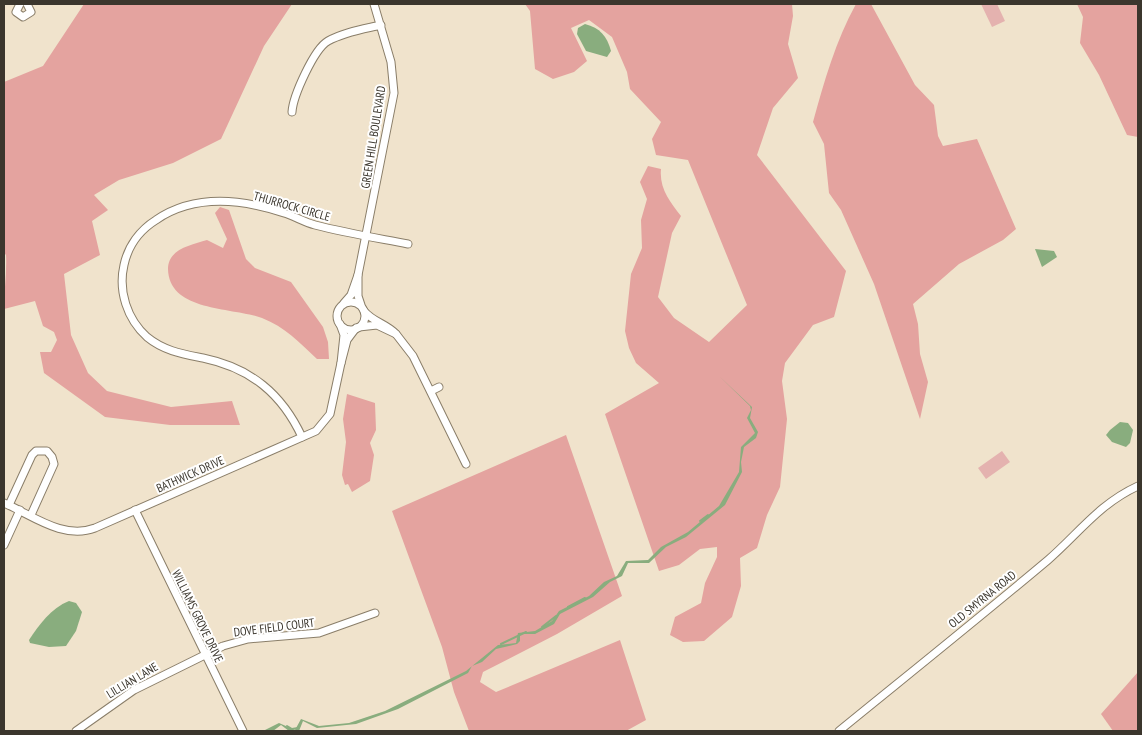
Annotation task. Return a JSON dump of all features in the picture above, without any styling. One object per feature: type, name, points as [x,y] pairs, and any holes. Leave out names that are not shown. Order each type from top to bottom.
[{"type":"street","points":[[16,5],[19,16],[26,17],[31,11],[27,4]]},
{"type":"street","name":"GREEN HILL BOULEVARD","points":[[342,305],[351,295],[358,275],[394,93],[392,67],[374,4]]},
{"type":"street","points":[[292,112],[296,94],[325,43],[334,38],[381,25]]},
{"type":"street","name":"THURROCK CIRCLE","points":[[302,437],[281,401],[254,377],[225,363],[169,350],[144,334],[133,321],[124,300],[122,278],[126,258],[139,235],[158,218],[181,207],[211,201],[236,202],[266,208],[316,226],[408,244]]},
{"type":"street","name":"GREEN HILL BOULEVARD","points":[[358,275],[358,298],[362,308]]},
{"type":"street","points":[[396,334],[372,324],[346,329],[340,324],[337,314],[342,305],[352,302],[362,308],[368,316],[384,324],[396,334],[409,349],[466,464]]},
{"type":"street","points":[[358,328],[364,319],[362,308]]},
{"type":"street","name":"BATHWICK DRIVE","points":[[340,324],[344,335],[341,363]]},
{"type":"street","name":"BATHWICK DRIVE","points":[[6,504],[62,530],[78,532],[135,510],[319,429],[328,418],[348,337],[358,328]]},
{"type":"street","points":[[431,391],[439,387]]},
{"type":"street","points":[[6,504],[32,454],[36,451],[47,451],[52,457],[54,464],[31,515]]},
{"type":"street","name":"OLD SMYRNA ROAD","points":[[839,731],[1051,557],[1103,506],[1138,486]]},
{"type":"street","points":[[4,545],[20,510]]},
{"type":"street","name":"WILLIAMS GROVE DRIVE","points":[[135,510],[242,731]]},
{"type":"street","name":"DOVE FIELD COURT","points":[[204,654],[242,640],[319,633],[375,613]]},
{"type":"street","name":"LILLIAN LANE","points":[[76,731],[134,690],[204,654]]},
{"type":"shaded area","points":[[84,4],[292,4],[264,46],[221,139],[173,163],[119,180],[94,195],[108,210],[92,221],[100,255],[64,274],[71,335],[88,373],[107,391],[171,407],[232,401],[240,425],[170,425],[105,417],[44,373],[40,352],[51,352],[57,340],[54,332],[43,326],[35,301],[4,309],[6,255],[4,253],[4,82],[43,66]]},
{"type":"shaded area","points":[[525,4],[792,4],[793,16],[788,44],[798,78],[773,108],[757,155],[846,271],[834,317],[813,325],[785,363],[782,381],[787,419],[780,487],[767,515],[757,548],[740,558],[741,586],[732,617],[704,641],[683,642],[670,635],[675,617],[701,603],[705,583],[717,557],[717,547],[700,549],[679,565],[659,571],[605,414],[659,383],[636,363],[629,348],[625,331],[631,274],[642,248],[641,220],[647,199],[640,182],[648,166],[661,169],[664,189],[669,200],[681,216],[672,233],[658,297],[674,318],[709,342],[747,305],[688,160],[656,155],[652,139],[661,122],[630,89],[627,72],[612,37],[589,20],[571,28],[587,61],[574,72],[553,79],[535,69],[530,11]]},
{"type":"shaded area","points":[[856,4],[871,4],[915,85],[934,105],[938,136],[943,146],[977,139],[1016,229],[1003,240],[959,264],[913,304],[918,324],[920,354],[928,382],[920,419],[874,284],[841,210],[829,193],[824,144],[813,122],[826,77]]},
{"type":"shaded area","points":[[981,4],[997,4],[1005,21],[992,27]]},
{"type":"shaded area","points":[[1077,4],[1138,4],[1138,137],[1127,135],[1099,75],[1080,43],[1083,17]]},
{"type":"shaded area","points":[[585,24],[599,30],[605,37],[611,51],[607,57],[586,51],[577,34],[578,28]]},
{"type":"shaded area","points":[[220,207],[229,210],[246,259],[255,268],[291,282],[323,327],[328,342],[329,359],[317,359],[278,326],[262,318],[204,306],[179,293],[171,283],[168,269],[169,262],[176,252],[207,240],[223,248],[227,239],[215,213]]},
{"type":"shaded area","points":[[1035,249],[1054,251],[1057,257],[1042,267]]},
{"type":"shaded area","points":[[719,376],[752,407],[750,418],[758,432],[756,438],[744,447],[741,462],[742,472],[725,505],[686,537],[666,547],[649,563],[628,563],[622,576],[610,582],[593,597],[560,614],[554,624],[535,634],[520,634],[520,641],[517,644],[496,649],[482,662],[472,666],[498,645],[516,643],[518,633],[535,631],[552,621],[559,611],[589,596],[604,582],[617,576],[626,561],[648,560],[661,547],[688,532],[719,506],[739,472],[741,447],[755,433],[747,418],[751,410],[750,406]]},
{"type":"shaded area","points":[[347,394],[375,403],[376,430],[370,443],[374,455],[370,481],[352,492],[348,484],[345,485],[342,475],[346,442],[343,419]]},
{"type":"shaded area","points":[[1120,422],[1128,423],[1133,430],[1130,443],[1126,447],[1112,442],[1106,435]]},
{"type":"shaded area","points":[[566,435],[622,596],[557,634],[483,672],[480,682],[496,692],[620,640],[646,720],[626,731],[469,731],[454,692],[442,647],[392,511]]},
{"type":"shaded area","points":[[1002,451],[1010,462],[986,479],[978,468]]},
{"type":"shaded area","points":[[69,601],[76,603],[82,612],[76,631],[66,646],[49,647],[30,643],[29,640],[46,618],[57,608]]},
{"type":"shaded area","points":[[472,666],[468,673],[398,709],[356,724],[317,728],[303,721],[299,731],[289,731],[281,725],[273,731],[263,731],[279,723],[295,730],[301,719],[319,726],[349,723],[385,711],[466,671]]},
{"type":"shaded area","points":[[1138,672],[1138,731],[1113,731],[1101,714]]},
{"type":"waterway","points":[[700,521],[708,515]]},
{"type":"waterway","points":[[568,607],[585,598]]},
{"type":"waterway","points":[[542,627],[556,616]]},
{"type":"waterway","points":[[501,644],[526,632]]},
{"type":"waterway","points":[[287,726],[292,729],[298,728]]}]
